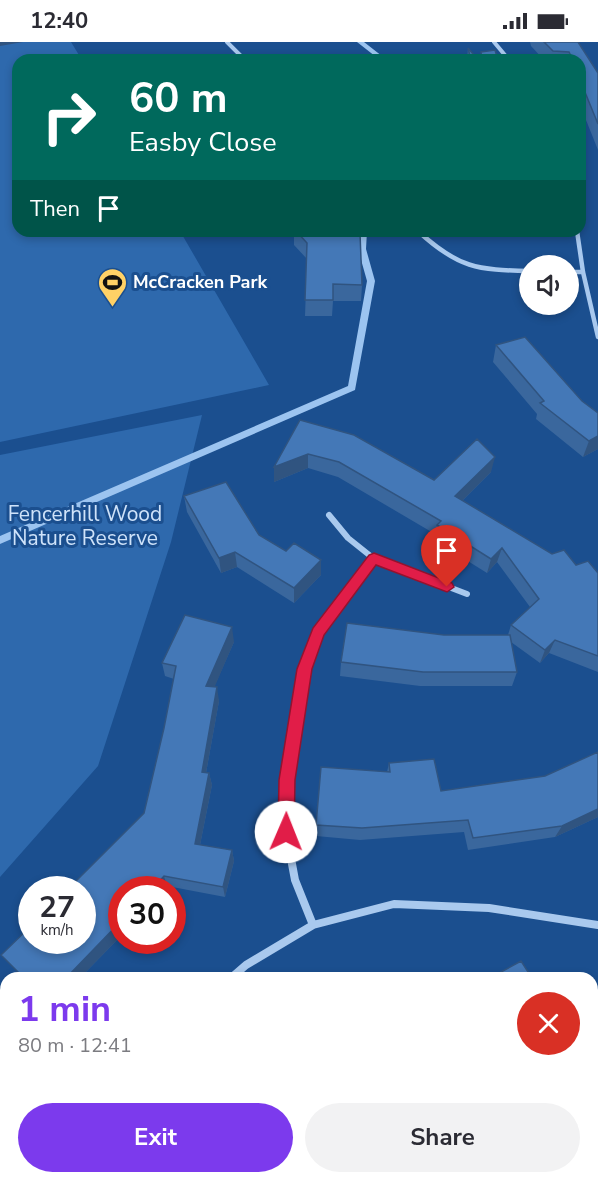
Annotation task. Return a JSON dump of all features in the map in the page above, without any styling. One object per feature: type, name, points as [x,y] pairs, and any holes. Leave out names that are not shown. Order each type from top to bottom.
[{"type":"street","points":[[227,42],[240,54]]},
{"type":"street","points":[[494,42],[504,54]]},
{"type":"street","points":[[425,237],[450,259],[471,267],[519,270]]},
{"type":"street","points":[[578,237],[583,272],[598,337]]},
{"type":"street","points":[[329,515],[348,538],[374,558],[467,594]]},
{"type":"street","points":[[313,925],[295,880],[286,832],[287,780],[304,669],[318,632],[374,558]]},
{"type":"street","points":[[238,972],[313,925],[394,904],[489,908],[598,925]]},
{"type":"green space","name":"McCracken Park","points":[[0,42],[71,42],[78,54],[12,54],[12,237],[183,237],[269,385],[0,442]]},
{"type":"green space","name":"Fencerhill Wood Nature Reserve","points":[[202,415],[171,542],[98,766],[0,877],[0,455]]},
{"type":"building","points":[[544,42],[578,42],[586,54],[570,54],[553,51]]},
{"type":"building","points":[[495,50],[496,54],[481,54],[481,52]]},
{"type":"building","points":[[586,54],[598,73],[598,124],[586,95]]},
{"type":"building","points":[[302,237],[360,237],[362,285],[333,284],[333,300],[305,300],[307,243]]},
{"type":"building","points":[[525,337],[582,401],[598,413],[598,436],[589,441],[540,403],[544,401],[496,345]]},
{"type":"building","points":[[300,420],[354,435],[434,480],[477,439],[495,457],[455,496],[552,554],[564,550],[576,565],[588,561],[598,573],[598,656],[555,640],[545,650],[511,625],[539,599],[502,548],[491,559],[437,525],[441,521],[339,462],[308,454],[274,467]]},
{"type":"building","points":[[226,482],[259,535],[286,551],[294,543],[321,560],[294,588],[235,552],[219,558],[184,496]]},
{"type":"building","points":[[185,615],[232,627],[206,686],[217,687],[202,772],[209,773],[195,844],[232,850],[223,887],[186,880],[186,876],[108,876],[108,934],[96,947],[96,876],[81,876],[144,813],[176,666],[162,663]]},
{"type":"building","points":[[347,623],[444,635],[510,635],[517,672],[423,672],[341,662]]},
{"type":"building","points":[[598,752],[598,809],[562,826],[473,838],[468,820],[362,828],[316,825],[321,767],[390,772],[389,763],[434,759],[441,791],[545,776]]},
{"type":"building","points":[[18,939],[18,954],[89,954],[72,972],[18,972],[1,955]]},
{"type":"building","points":[[521,961],[528,972],[501,972]]},
{"type":"waterway","points":[[360,42],[376,54]]},
{"type":"waterway","points":[[0,540],[352,388],[371,281],[362,249],[363,237]]},
{"type":"place","name":"McCracken Park","points":[[112,308]]},
{"type":"route","points":[[286,832],[287,780],[304,669],[318,632],[374,558],[447,587]]}]
